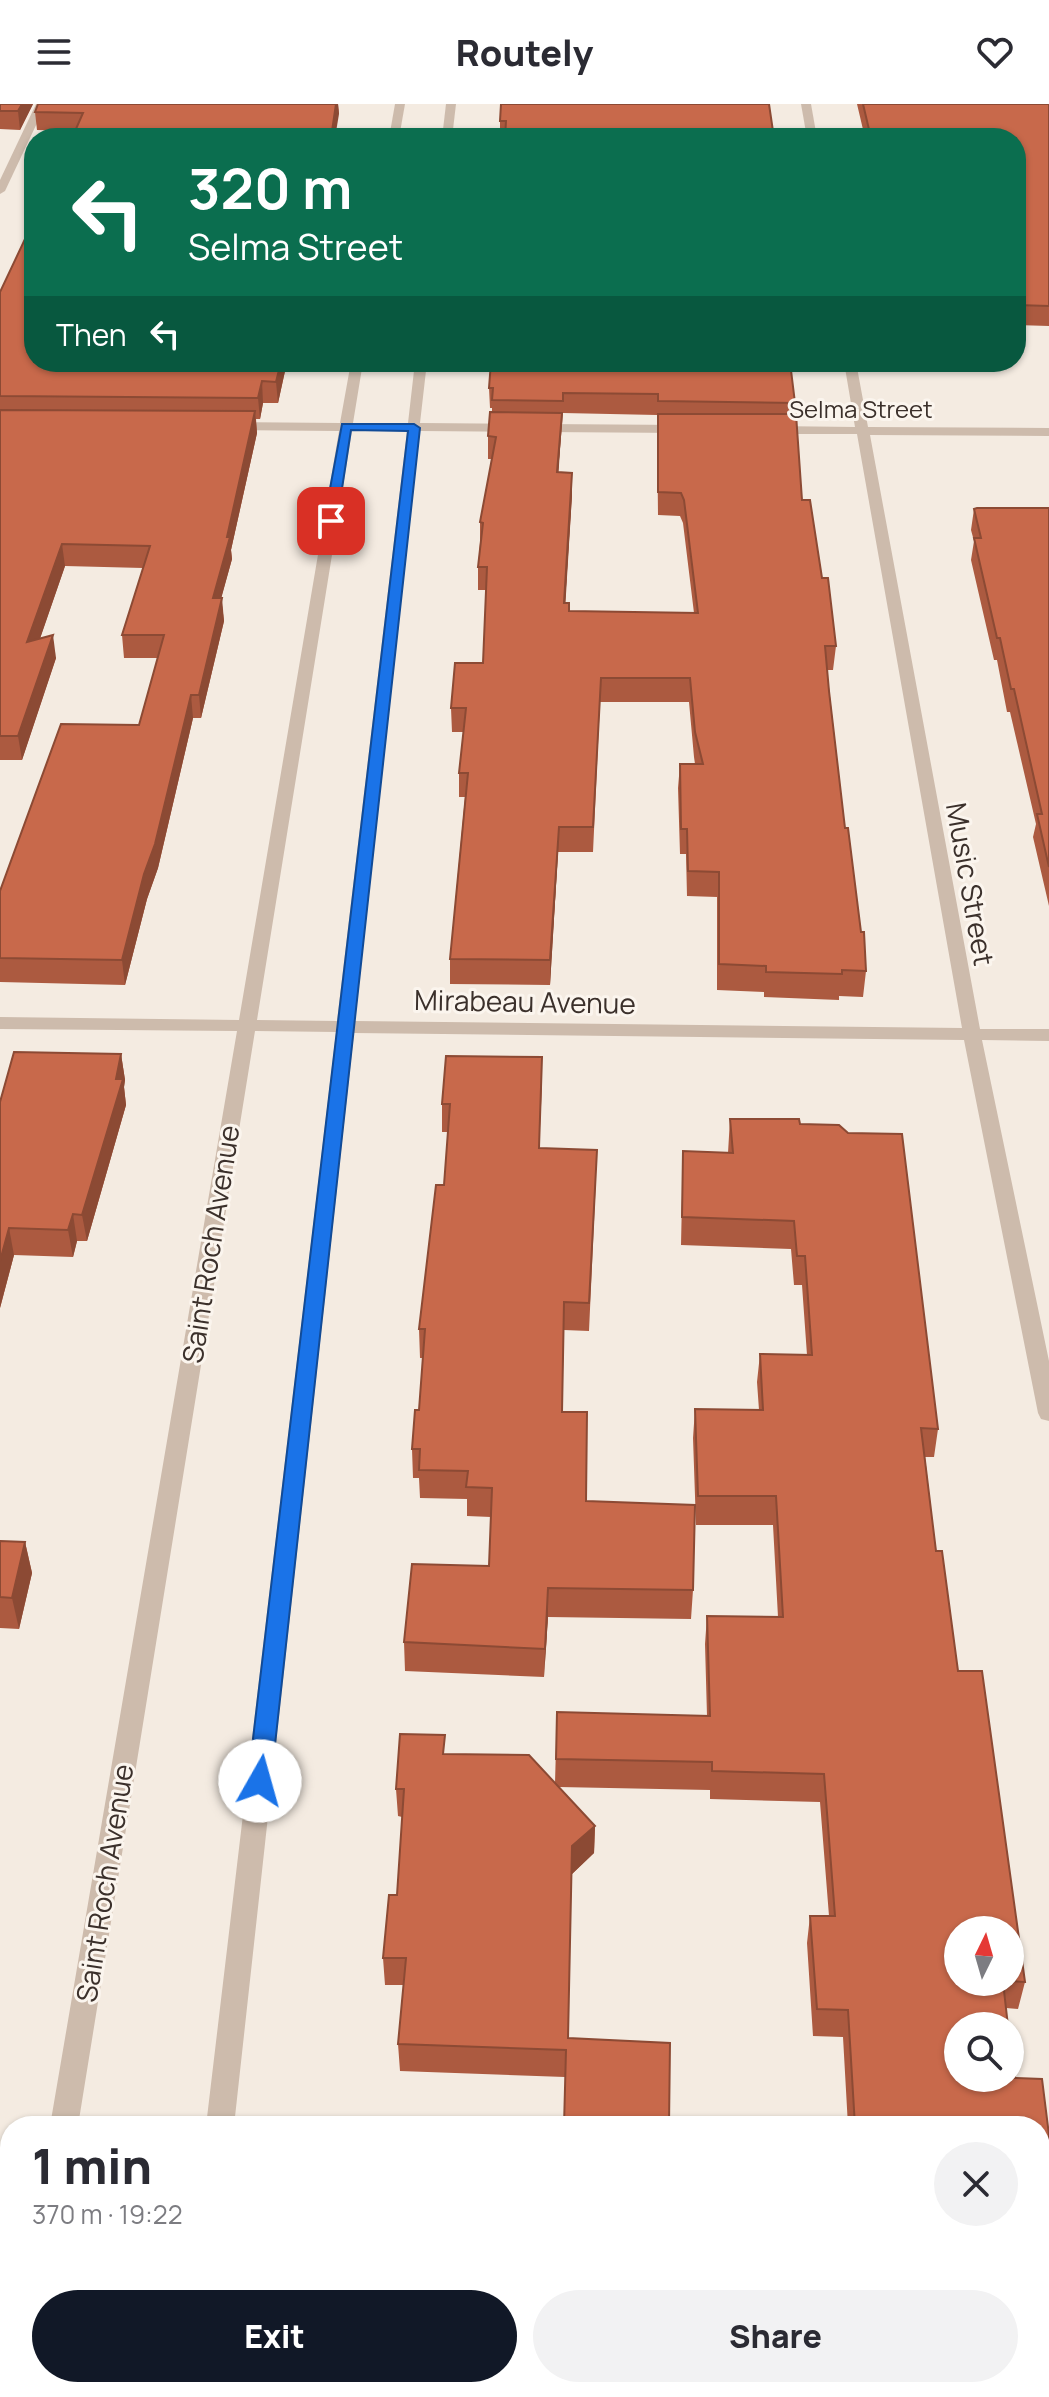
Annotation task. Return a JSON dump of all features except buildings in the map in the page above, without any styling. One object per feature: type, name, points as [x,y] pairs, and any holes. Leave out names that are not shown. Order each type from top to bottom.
[{"type":"street","points":[[30,128],[41,104]]},
{"type":"street","points":[[396,128],[400,104]]},
{"type":"street","points":[[448,128],[451,104]]},
{"type":"street","points":[[806,104],[810,128]]},
{"type":"street","points":[[0,191],[24,140]]},
{"type":"street","name":"Saint Roch Avenue","points":[[66,2116],[355,372]]},
{"type":"street","points":[[221,2116],[420,372]]},
{"type":"street","name":"Music Street","points":[[852,372],[972,1033],[1049,1413]]},
{"type":"street","points":[[220,426],[702,429]]},
{"type":"street","name":"Selma Street","points":[[749,430],[1049,432]]},
{"type":"street","name":"Mirabeau Avenue","points":[[0,1023],[1049,1035]]},
{"type":"route","points":[[260,1781],[414,428],[346,427],[331,521]]}]
